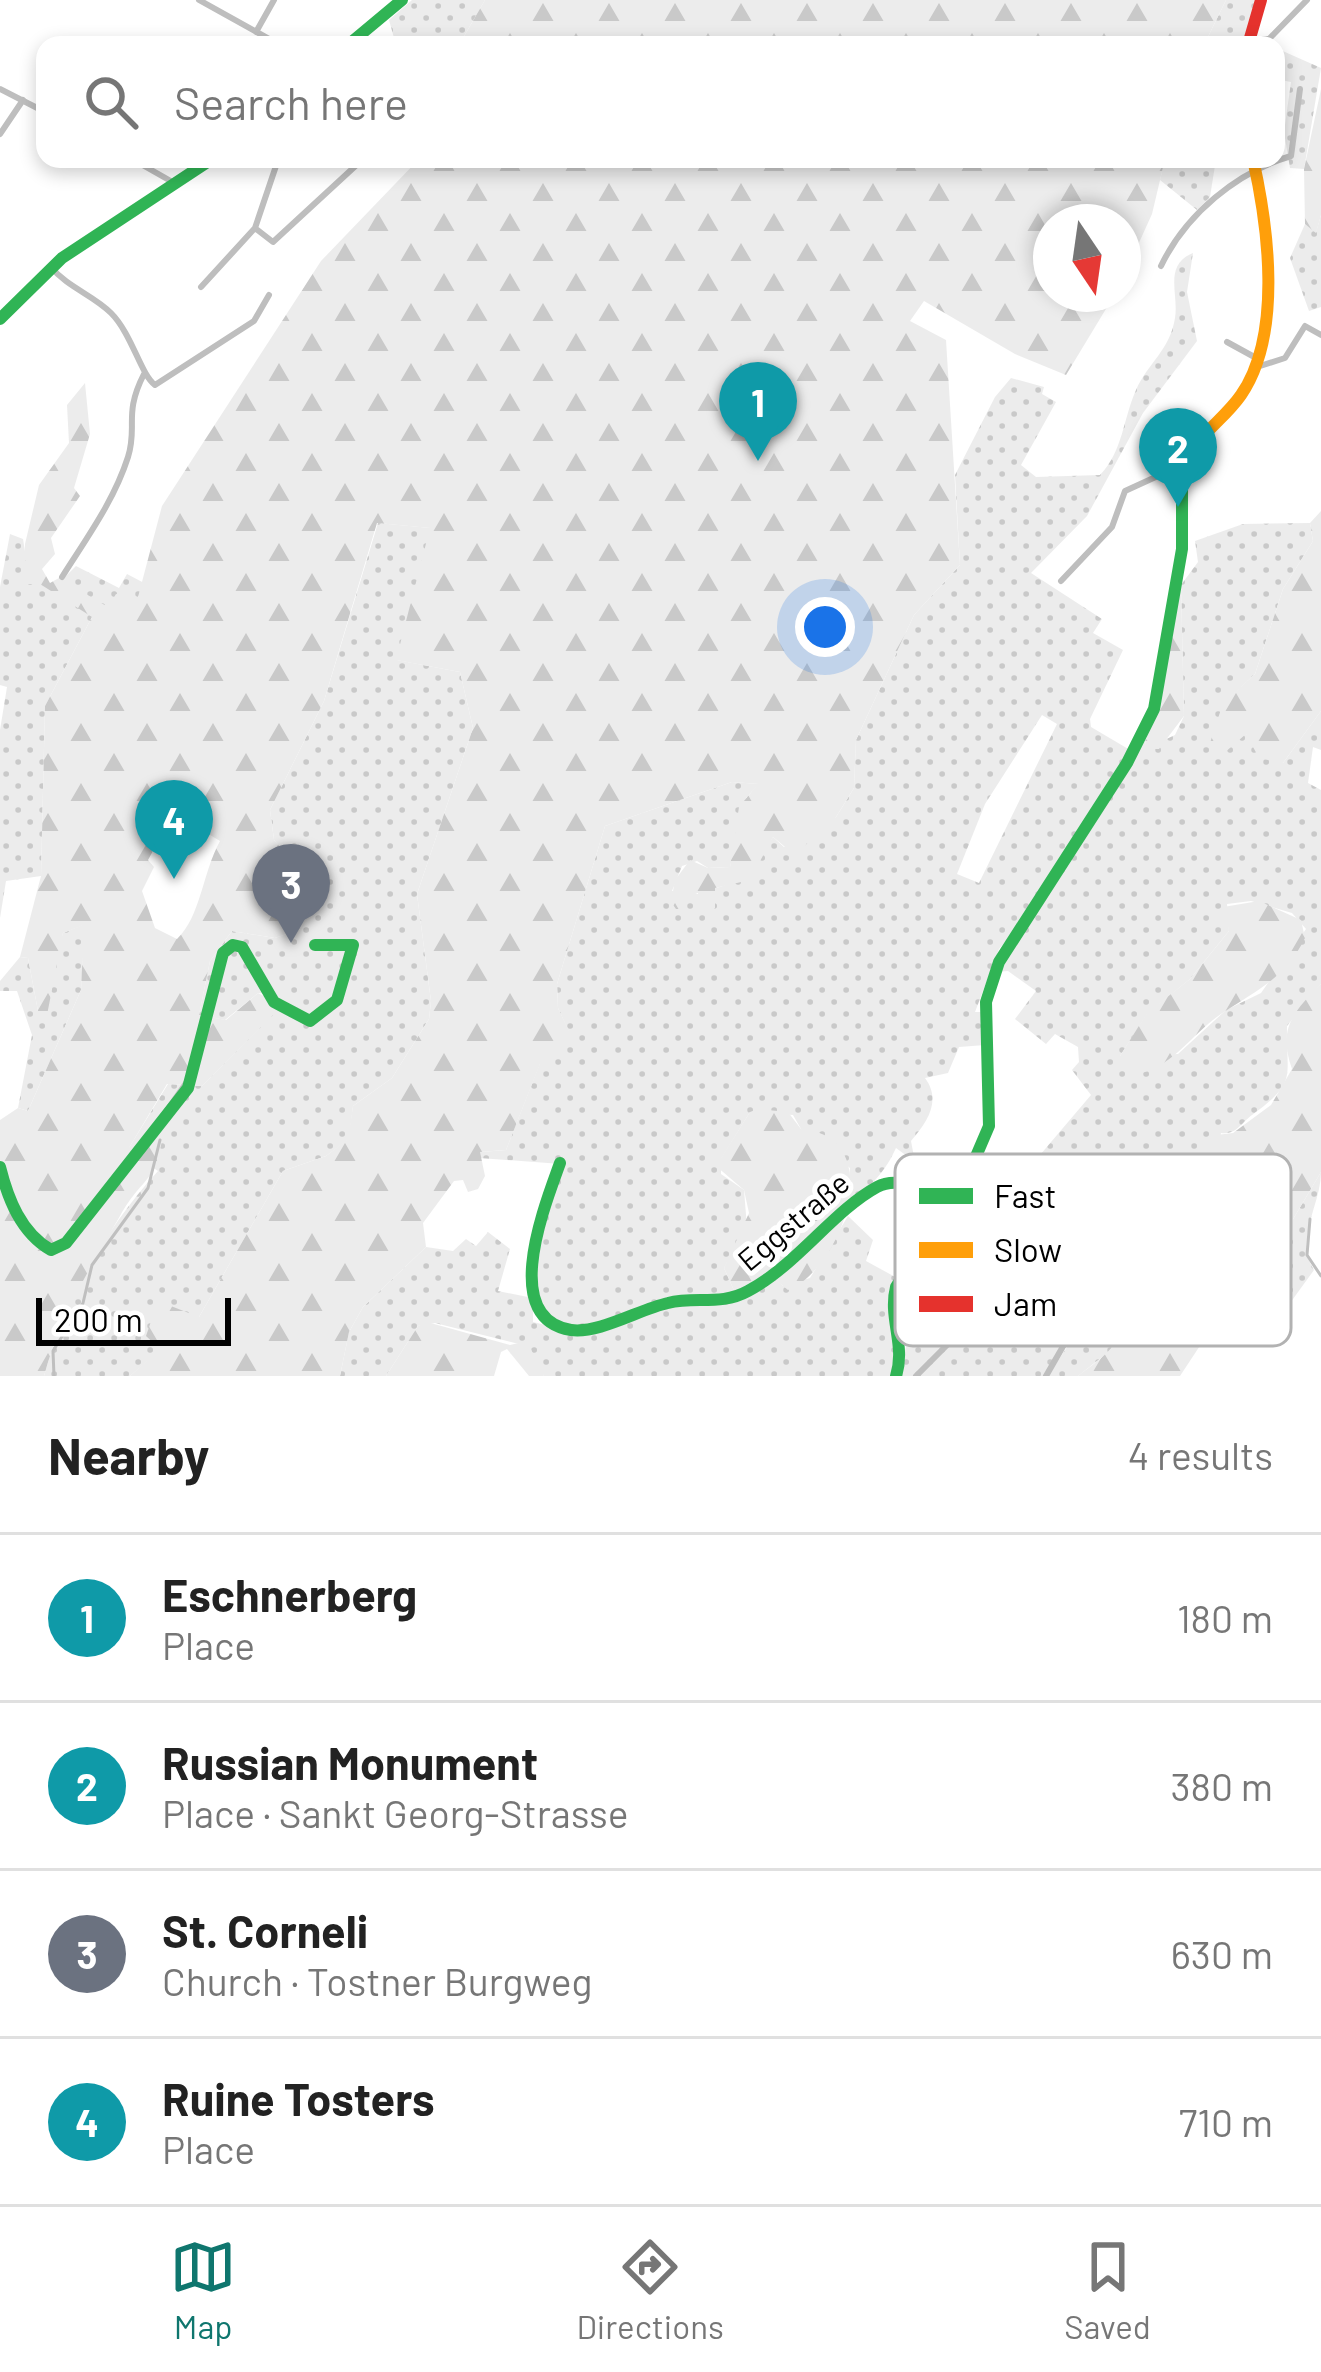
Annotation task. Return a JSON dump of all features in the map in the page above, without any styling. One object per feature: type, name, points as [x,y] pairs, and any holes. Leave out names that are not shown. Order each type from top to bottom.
[{"type":"street","points":[[199,0],[263,36]]},
{"type":"street","points":[[256,32],[274,0]]},
{"type":"street","points":[[359,36],[402,0]]},
{"type":"street","points":[[1251,36],[1261,0]]},
{"type":"street","points":[[1272,36],[1307,0]]},
{"type":"street","points":[[0,89],[36,108]]},
{"type":"street","points":[[1285,154],[1294,152],[1300,89]]},
{"type":"street","points":[[0,134],[23,100]]},
{"type":"street","points":[[148,168],[177,185]]},
{"type":"street","points":[[0,319],[51,267],[177,185],[195,168]]},
{"type":"street","points":[[201,287],[255,227],[277,168]]},
{"type":"street","points":[[255,227],[266,241],[278,240],[354,168]]},
{"type":"street","points":[[1161,266],[1198,216],[1249,168]]},
{"type":"street","points":[[977,1154],[988,1130],[984,994],[1150,722],[1182,549],[1184,464],[1192,447],[1243,393],[1256,363],[1270,236],[1255,168]]},
{"type":"street","points":[[51,267],[109,311],[134,341],[148,381],[161,384],[211,345],[254,321],[269,296]]},
{"type":"street","points":[[1227,342],[1256,363],[1285,358],[1304,326],[1321,335]]},
{"type":"street","points":[[62,577],[103,512],[130,452],[128,407],[144,373]]},
{"type":"street","points":[[1061,581],[1112,527],[1125,491],[1184,464]]},
{"type":"street","points":[[0,1167],[6,1189],[38,1243],[51,1250],[66,1243],[188,1088],[223,953],[233,946],[242,947],[260,992],[290,1014],[310,1021],[332,1009],[351,967],[353,945],[315,946]]},
{"type":"street","name":"Eggstraße","points":[[560,1163],[535,1232],[536,1313],[548,1323],[578,1330],[673,1301],[730,1299],[796,1258],[879,1185],[895,1184]]},
{"type":"street","points":[[895,1288],[895,1320]]},
{"type":"street","points":[[896,1376],[902,1346]]},
{"type":"street","points":[[916,1376],[946,1346]]},
{"type":"street","points":[[1046,1376],[1066,1346]]},
{"type":"green space","points":[[412,0],[485,0],[464,36],[393,36],[389,20]]},
{"type":"green space","points":[[485,0],[1226,0],[1208,36],[464,36]]},
{"type":"green space","points":[[1226,0],[1256,0],[1247,36],[1208,36]]},
{"type":"green space","points":[[1285,52],[1321,68],[1304,169],[1290,168],[1285,138],[1291,82],[1285,81]]},
{"type":"green space","points":[[1321,89],[1321,215],[1316,233],[1305,224],[1304,169]]},
{"type":"green space","points":[[410,168],[1163,168],[1141,238],[1141,204],[1033,204],[1033,312],[1104,312],[1066,375],[1015,354],[924,301],[910,321],[946,340],[960,565],[914,615],[856,740],[854,788],[836,817],[799,851],[790,851],[773,837],[750,880],[715,888],[715,908],[706,917],[699,908],[698,893],[685,893],[687,909],[676,909],[671,902],[675,880],[690,860],[708,868],[730,867],[739,807],[758,784],[732,782],[605,826],[557,984],[558,1008],[570,1033],[553,1062],[540,1064],[506,1150],[480,1152],[485,1176],[478,1189],[468,1192],[463,1180],[454,1181],[423,1223],[426,1247],[363,1307],[349,1332],[340,1376],[130,1376],[160,1349],[146,1336],[158,1301],[199,1317],[283,1171],[326,1156],[348,1139],[353,1106],[392,1078],[429,1019],[431,1001],[417,894],[473,728],[460,672],[396,660],[430,528],[377,523],[324,701],[270,810],[274,840],[287,855],[302,903],[301,929],[275,938],[232,931],[210,961],[199,1015],[226,1020],[258,993],[266,997],[286,982],[292,996],[202,1086],[167,1084],[129,1148],[164,1127],[153,1170],[87,1274],[44,1376],[0,1376],[0,1120],[18,1108],[28,1111],[81,990],[84,925],[63,933],[47,1015],[38,1011],[28,958],[20,957],[41,876],[45,706],[92,617],[40,584],[25,584],[25,544],[39,485],[69,443],[67,405],[85,383],[90,434],[74,488],[80,496],[51,538],[55,554],[42,569],[50,583],[59,578],[108,607],[116,594],[138,597],[162,506],[321,261]],"holes":[[[192,824],[220,841],[196,907],[177,939],[155,928],[142,891],[154,867],[148,860],[154,849],[162,853],[181,837],[180,829]]]},
{"type":"green space","points":[[1163,168],[1215,168],[1210,197],[1197,210],[1160,180]]},
{"type":"green space","points":[[1321,215],[1321,307],[1309,311],[1290,258],[1305,224],[1316,232]]},
{"type":"green space","points":[[1193,253],[1187,292],[1197,341],[1143,413],[1087,516],[1031,573],[1102,619],[1093,633],[1123,650],[1090,719],[1091,727],[1130,750],[1033,909],[999,949],[975,1012],[983,1012],[985,1045],[959,1047],[948,1073],[925,1078],[932,1103],[911,1141],[913,1154],[896,1148],[846,1213],[850,1168],[801,1129],[793,1115],[750,1112],[721,1159],[721,1174],[744,1190],[747,1227],[724,1268],[736,1295],[722,1300],[672,1298],[574,1329],[538,1312],[537,1232],[561,1164],[479,1158],[480,1152],[506,1150],[540,1063],[569,1032],[558,1008],[557,984],[605,826],[732,782],[759,784],[746,798],[730,867],[708,868],[697,861],[682,866],[672,891],[691,891],[714,901],[715,888],[742,876],[773,837],[784,847],[836,817],[854,788],[856,740],[914,615],[960,565],[955,475],[995,397],[1011,378],[1044,387],[1042,394],[1056,402],[1021,465],[1036,477],[1100,475],[1118,445],[1136,390],[1172,329],[1178,265]],"holes":[[[1042,715],[1057,724],[979,883],[957,874],[985,804]]]},
{"type":"green space","points":[[1321,511],[1321,711],[1283,763],[1259,758],[1246,734],[1223,754],[1210,743],[1223,703],[1255,674],[1283,589],[1313,541],[1310,523]]},
{"type":"green space","points":[[378,523],[431,528],[397,660],[460,672],[473,728],[417,894],[431,1001],[429,1019],[392,1078],[353,1106],[349,1139],[326,1156],[283,1171],[199,1317],[130,1376],[44,1376],[63,1320],[89,1267],[158,1171],[127,1151],[168,1084],[202,1086],[291,996],[258,993],[225,1020],[199,1015],[210,961],[232,931],[275,938],[301,929],[302,903],[287,855],[274,840],[270,810],[324,701]]},
{"type":"green space","points":[[1310,523],[1313,541],[1283,589],[1255,674],[1224,703],[1246,734],[1283,763],[1321,711],[1321,750],[1313,747],[1308,783],[1321,790],[1321,984],[1287,1026],[1288,1068],[1283,1086],[1234,1131],[1221,1133],[1217,1154],[1041,1154],[1091,1095],[1072,1070],[1079,1062],[1078,1047],[1055,1034],[1046,1044],[1015,1019],[1036,991],[1008,971],[995,972],[1146,739],[1145,749],[1175,735],[1184,716],[1181,585],[1198,562],[1195,541],[1243,524]],"holes":[[[1251,901],[1292,913],[1306,929],[1261,993],[1226,1010],[1178,1054],[1120,1056],[1147,1014],[1190,979],[1229,931],[1227,904]]]},
{"type":"green space","points":[[10,534],[23,539],[33,574],[53,589],[76,566],[119,588],[127,574],[146,584],[138,597],[92,617],[45,706],[41,876],[6,881],[0,918],[0,730],[7,687],[0,685],[0,587]]},
{"type":"green space","points":[[1181,585],[1184,716],[1159,749],[1144,749]]},
{"type":"green space","points":[[1259,901],[1301,920],[1305,938],[1289,963],[1155,1068],[1142,1073],[1120,1056],[1147,1013],[1190,979],[1229,931],[1223,907]]},
{"type":"green space","points":[[85,924],[81,990],[28,1111],[18,1108],[32,1035],[17,991],[0,991],[0,981],[20,957],[28,958],[38,1011],[63,933]]},
{"type":"green space","points":[[1321,984],[1321,1172],[1291,1223],[1291,1154],[1217,1154],[1208,1136],[1233,1133],[1271,1105],[1292,1069],[1287,1032],[1302,1004]]},
{"type":"green space","points":[[750,1112],[788,1112],[801,1129],[828,1137],[844,1154],[850,1177],[848,1204],[839,1232],[808,1277],[788,1290],[768,1274],[736,1295],[724,1268],[749,1213],[744,1190],[716,1166]]},
{"type":"green space","points":[[1321,1172],[1307,1234],[1314,1270],[1291,1302],[1291,1223]]},
{"type":"green space","points":[[848,1216],[873,1240],[866,1261],[895,1277],[892,1305],[897,1351],[892,1376],[544,1376],[519,1344],[435,1323],[418,1326],[386,1376],[340,1376],[349,1332],[363,1307],[426,1247],[453,1251],[466,1239],[476,1246],[488,1232],[510,1249],[498,1291],[533,1298],[533,1322],[574,1332],[672,1303],[712,1304],[772,1276],[783,1286],[810,1278]]},
{"type":"green space","points":[[427,1322],[510,1345],[527,1341],[544,1376],[529,1376],[507,1349],[501,1352],[494,1376],[386,1376],[418,1326]]},
{"type":"green space","points":[[944,1346],[914,1376],[898,1376],[906,1347]]},
{"type":"green space","points":[[949,1346],[1065,1346],[1045,1376],[918,1376]]},
{"type":"green space","points":[[1068,1346],[1114,1346],[1078,1376],[1048,1376]]},
{"type":"green space","points":[[1112,1346],[1200,1346],[1180,1376],[1078,1376]]},
{"type":"waterway","points":[[198,1034],[217,961]]},
{"type":"waterway","points":[[162,1115],[187,1079]]},
{"type":"waterway","points":[[54,1376],[53,1351],[83,1303],[92,1265],[148,1188],[160,1140]]},
{"type":"waterway","points":[[1310,1219],[1307,1255],[1321,1276]]},
{"type":"traffic: fast","points":[[359,36],[402,0]]},
{"type":"traffic: fast","points":[[0,319],[62,258],[198,168]]},
{"type":"traffic: fast","points":[[977,1154],[989,1126],[986,1002],[999,962],[1127,763],[1154,709],[1182,549],[1182,476]]},
{"type":"traffic: fast","points":[[0,1167],[24,1225],[51,1250],[66,1243],[188,1088],[223,953],[233,945],[242,947],[274,1002],[310,1021],[337,1000],[353,945],[315,945]]},
{"type":"traffic: fast","points":[[560,1163],[538,1231],[532,1283],[537,1305],[549,1321],[571,1330],[594,1328],[668,1303],[728,1298],[748,1291],[783,1267],[861,1197],[895,1183]]},
{"type":"traffic: fast","points":[[895,1298],[895,1319]]},
{"type":"traffic: fast","points":[[896,1376],[898,1346]]},
{"type":"traffic: slow","points":[[1182,476],[1198,442],[1241,395],[1263,342],[1267,247],[1255,168]]},
{"type":"traffic: jam","points":[[1251,36],[1261,0]]},
{"type":"place","name":"Eschnerberg","points":[[758,461]]},
{"type":"place","name":"Russian Monument","points":[[1178,507]]},
{"type":"place","name":"Ruine Tosters","points":[[174,879]]},
{"type":"place","name":"St. Corneli","points":[[291,943]]}]
